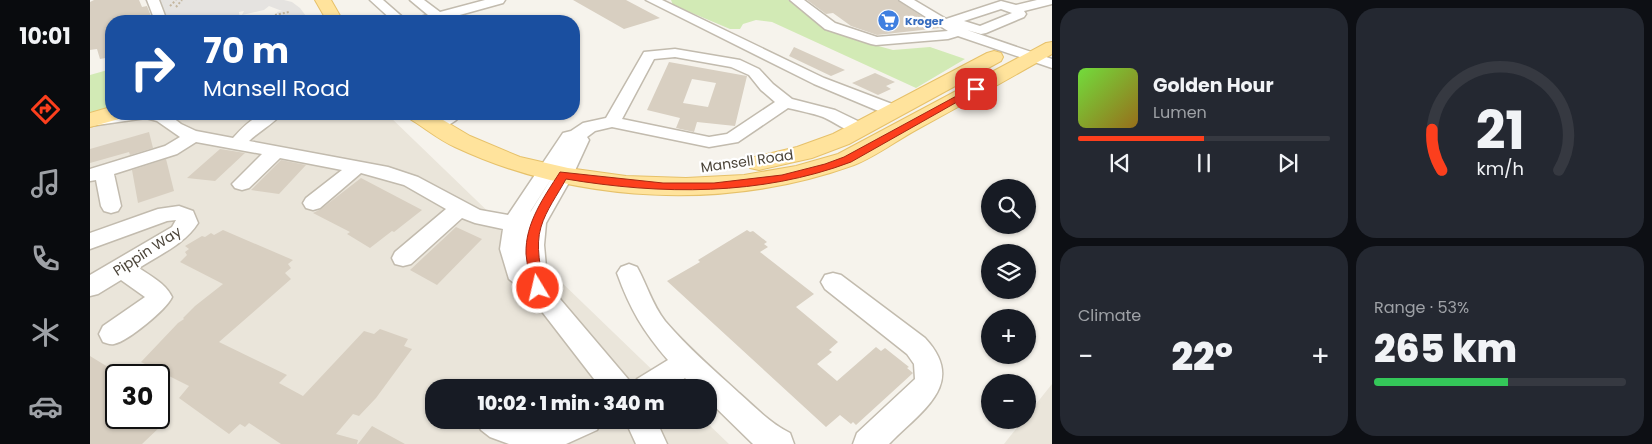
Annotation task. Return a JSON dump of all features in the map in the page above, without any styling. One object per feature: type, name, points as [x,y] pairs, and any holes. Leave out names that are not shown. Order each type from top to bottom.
[{"type":"main road","points":[[323,0],[332,15]]},
{"type":"main road","name":"Mansell Road","points":[[758,172],[828,166],[864,152],[1035,46]]},
{"type":"main road","name":"Mansell Road","points":[[442,120],[474,147],[519,164],[563,159],[600,181],[663,186],[714,186],[758,172],[841,139],[894,111],[1035,46],[1052,46]]},
{"type":"main road","points":[[90,121],[105,116]]},
{"type":"street","points":[[153,0],[159,15]]},
{"type":"street","points":[[376,0],[394,15]]},
{"type":"street","points":[[416,0],[435,15]]},
{"type":"street","points":[[445,15],[483,2],[500,0]]},
{"type":"street","points":[[652,0],[701,22],[819,81],[894,111]]},
{"type":"street","points":[[796,0],[830,26],[876,41],[948,35],[960,32]]},
{"type":"street","points":[[905,0],[960,32],[1035,46]]},
{"type":"street","points":[[945,23],[1001,5],[1016,9],[1052,0]]},
{"type":"street","points":[[447,2],[460,11]]},
{"type":"street","points":[[945,23],[959,24],[981,30],[1020,14],[1016,9]]},
{"type":"street","points":[[612,122],[649,55],[676,53],[734,63],[754,72],[767,87],[786,102],[829,114],[860,129]]},
{"type":"street","points":[[611,379],[538,288],[517,272],[511,249],[524,227],[521,210],[590,127],[612,122],[709,142],[732,138],[786,102]]},
{"type":"street","points":[[90,121],[105,119]]},
{"type":"street","points":[[170,120],[173,126],[194,136],[357,167],[411,181],[475,216],[524,227]]},
{"type":"street","points":[[236,145],[253,127],[264,120]]},
{"type":"street","points":[[110,206],[97,173],[171,150],[194,136]]},
{"type":"street","points":[[242,184],[275,152]]},
{"type":"street","points":[[313,203],[357,167]]},
{"type":"street","points":[[402,258],[461,208]]},
{"type":"street","name":"Pippin Way","points":[[90,241],[165,214],[179,213],[186,216],[187,223],[180,232],[90,287]]},
{"type":"street","points":[[112,334],[154,304],[160,297],[155,291],[121,268]]},
{"type":"street","points":[[629,273],[639,300],[656,328],[687,362],[757,428],[779,444]]},
{"type":"street","points":[[833,282],[916,346],[927,358],[931,372],[928,384],[868,444]]},
{"type":"street","points":[[661,379],[687,362]]},
{"type":"street","points":[[508,429],[533,434],[553,433],[563,429]]},
{"type":"street","points":[[644,429],[652,444]]},
{"type":"path","points":[[167,9],[176,0]]},
{"type":"path","points":[[176,7],[182,0]]},
{"type":"path","points":[[275,14],[290,12]]},
{"type":"shaded area","points":[[145,0],[284,0],[292,2],[305,15],[278,15],[277,12],[282,11],[269,6],[264,10],[242,15],[244,11],[239,12],[239,15],[153,15]]},
{"type":"shaded area","points":[[113,120],[393,120],[662,379],[425,379],[425,429],[713,429],[729,444],[90,444],[90,127]]},
{"type":"shaded area","points":[[1052,384],[1052,444],[1004,444],[1016,429],[1036,429],[1036,404]]},
{"type":"green space","points":[[671,0],[788,0],[814,21],[871,44],[893,50],[930,47],[965,59],[916,88],[772,22],[756,20],[743,24],[740,29],[730,29],[673,5]]},
{"type":"green space","points":[[105,71],[105,109],[90,114],[90,75]]},
{"type":"building","points":[[94,0],[139,0],[142,7],[147,6],[151,15],[105,15],[105,58],[100,59],[97,49],[90,50],[90,2]]},
{"type":"building","points":[[573,0],[626,0],[660,18],[624,29]]},
{"type":"building","name":"Kroger","points":[[807,0],[897,0],[940,28],[877,35],[851,26],[833,13],[826,14]]},
{"type":"building","points":[[794,47],[845,70],[831,76],[789,56]]},
{"type":"building","points":[[669,62],[747,76],[735,126],[697,122],[694,132],[676,128],[680,118],[647,110]],"holes":[[[692,79],[716,83],[708,107],[683,103]]]},
{"type":"building","points":[[875,73],[895,82],[886,86],[891,89],[878,95],[852,83]]},
{"type":"building","points":[[149,132],[153,148],[130,155],[129,152],[90,163],[90,149]]},
{"type":"building","points":[[220,149],[245,153],[215,181],[187,178]]},
{"type":"building","points":[[166,159],[174,191],[138,203],[132,170]]},
{"type":"building","points":[[281,160],[306,165],[279,194],[251,190]]},
{"type":"building","points":[[361,178],[422,210],[370,248],[347,234],[350,232],[313,213]]},
{"type":"building","points":[[456,227],[482,239],[437,285],[410,270]]},
{"type":"building","points":[[223,230],[293,260],[288,264],[291,268],[285,273],[291,279],[219,342],[287,375],[279,383],[303,396],[364,331],[374,334],[380,329],[408,339],[404,346],[412,349],[376,398],[359,416],[353,414],[336,434],[358,440],[357,444],[281,444],[249,423],[245,427],[240,424],[229,434],[179,398],[189,386],[170,376],[170,364],[145,364],[141,362],[195,306],[223,284],[180,262],[187,255],[185,252],[189,249],[185,246],[202,236],[205,237],[211,233],[214,235]]},
{"type":"building","points":[[747,230],[753,231],[767,242],[764,244],[768,247],[760,252],[814,294],[796,307],[838,342],[829,350],[832,352],[817,364],[837,381],[876,347],[881,351],[885,348],[909,367],[907,368],[913,373],[856,425],[853,422],[851,424],[840,415],[826,427],[667,281],[700,262],[698,260]]},
{"type":"building","points":[[90,356],[105,365],[105,429],[158,429],[142,444],[90,444]]},
{"type":"building","points":[[372,426],[405,444],[358,444]]},
{"type":"place","name":"Kroger","points":[[889,21]]},
{"type":"route","points":[[538,288],[532,253],[534,228],[564,175],[635,185],[663,186],[714,186],[782,178],[828,166],[864,152],[976,89]]}]
